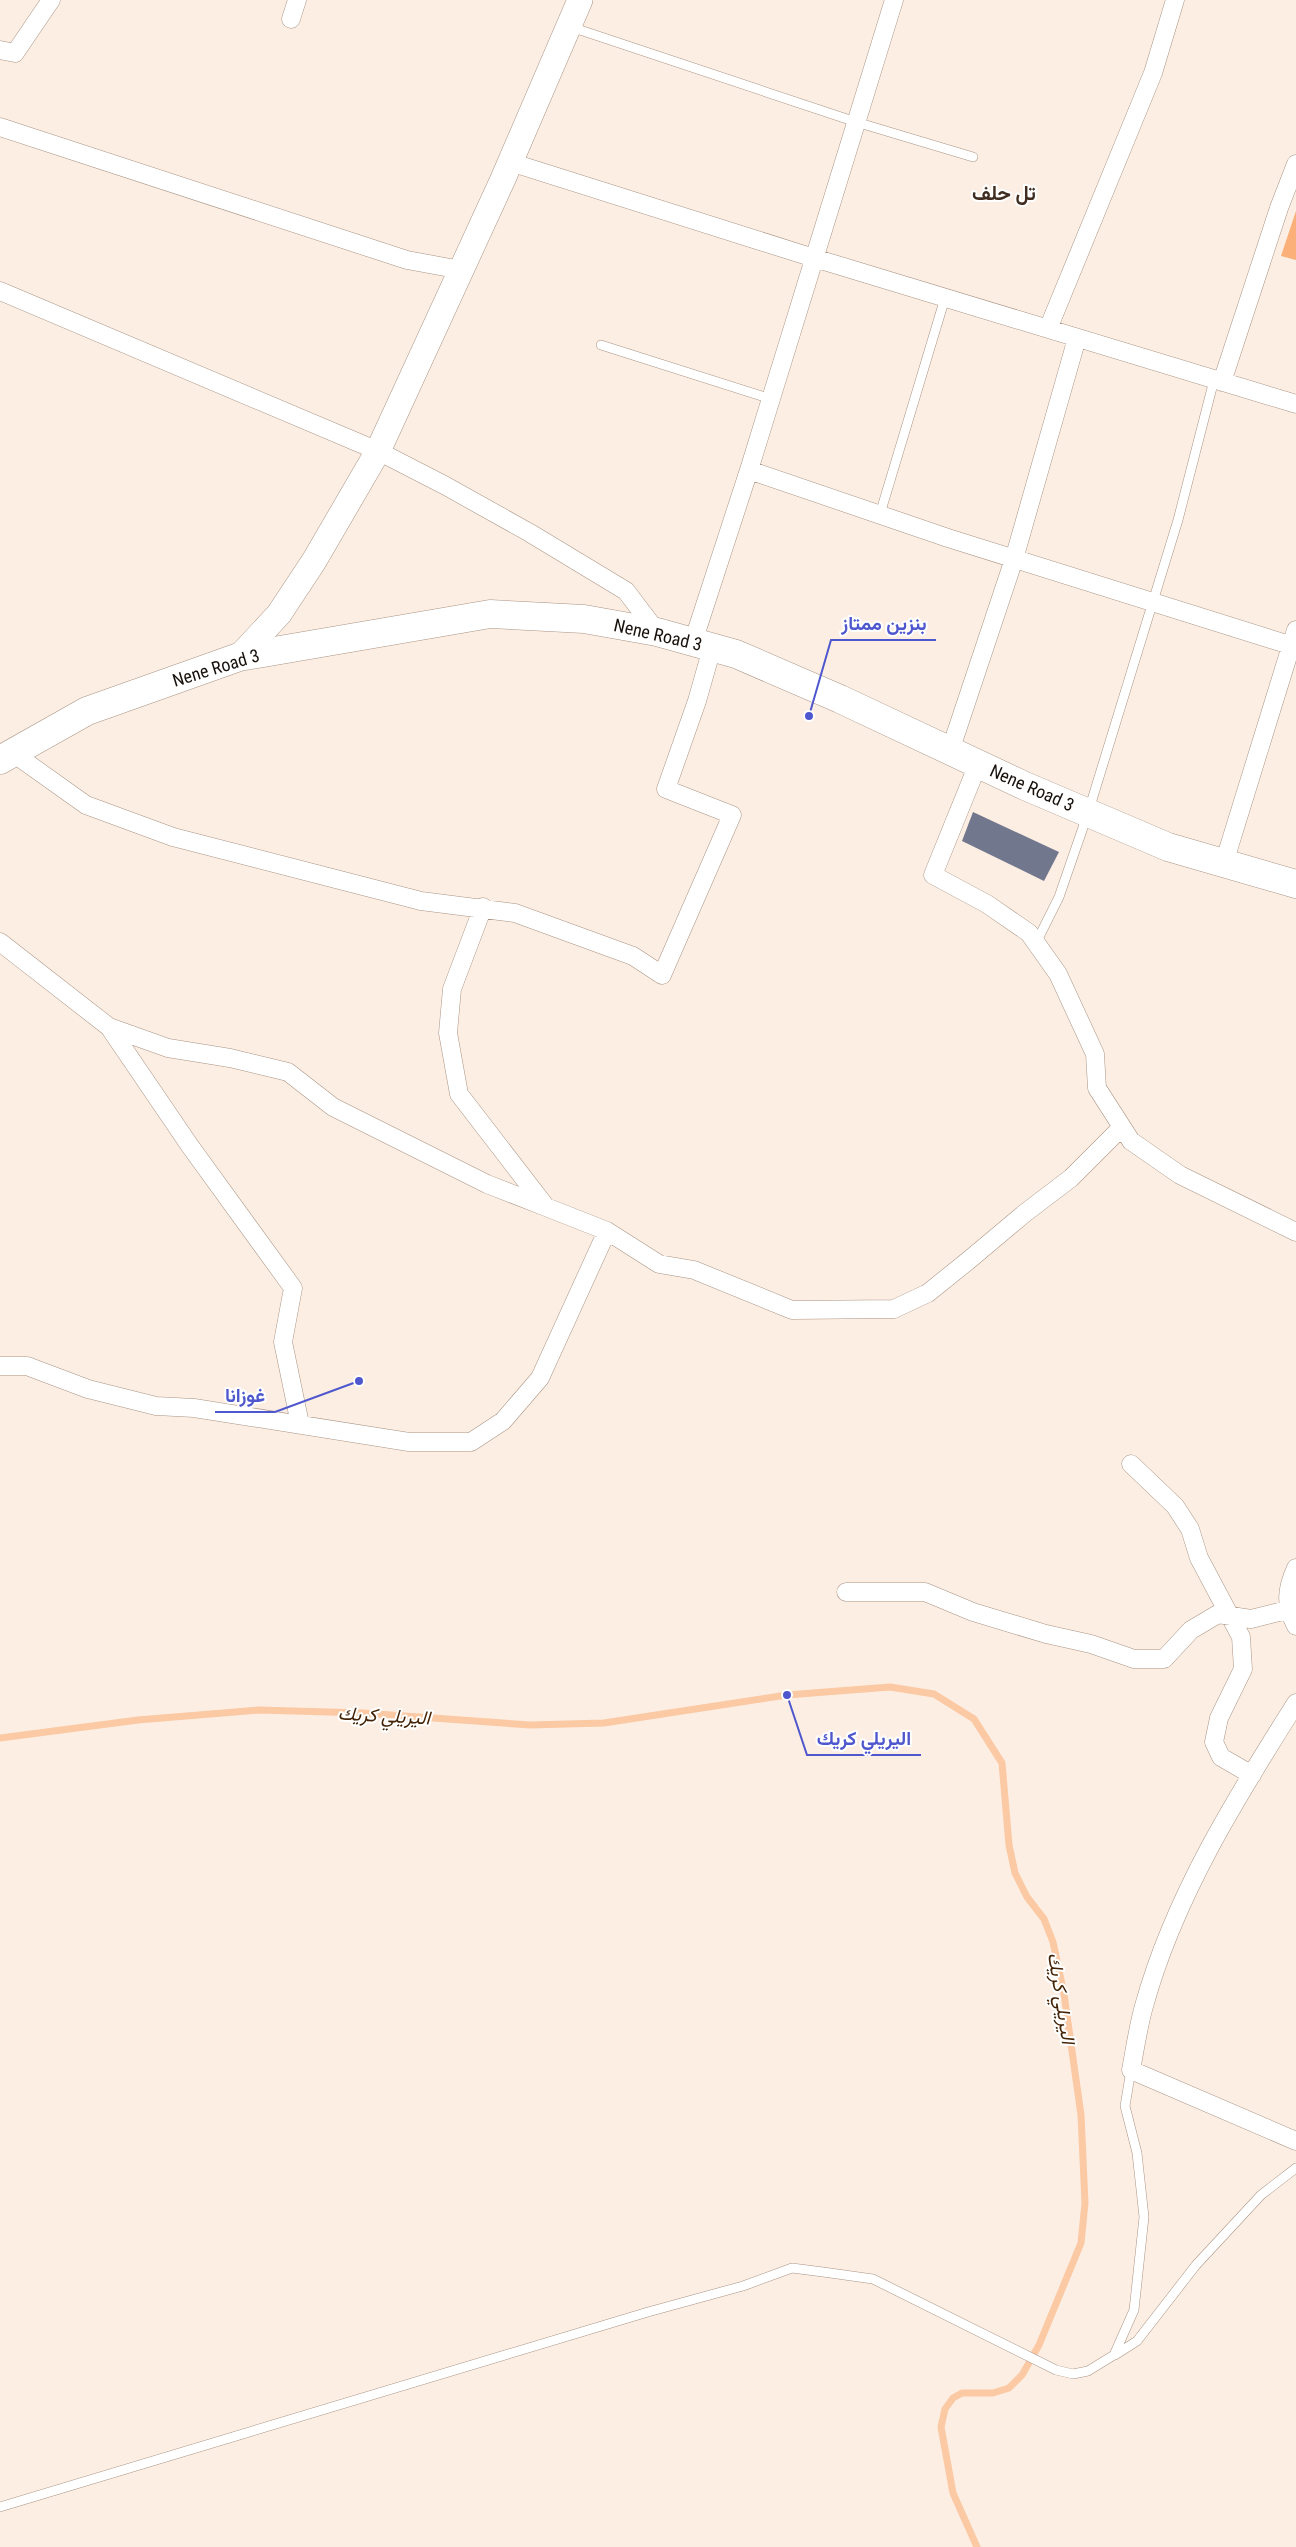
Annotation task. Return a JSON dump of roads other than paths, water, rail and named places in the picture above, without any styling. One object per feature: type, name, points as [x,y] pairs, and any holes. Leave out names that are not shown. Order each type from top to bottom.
[{"type":"main road","name":"Nene Road 3","points":[[7,756],[88,711],[239,657],[490,614],[584,618],[657,632],[736,654],[832,695],[978,764],[1168,847],[1296,884]]},
{"type":"street","points":[[0,50],[15,53],[51,0]]},
{"type":"street","points":[[291,19],[297,0]]},
{"type":"street","points":[[239,657],[279,614],[309,568],[378,450],[510,162],[580,0]]},
{"type":"street","points":[[7,756],[86,805],[173,837],[421,901],[516,913],[633,956],[662,975],[732,815],[666,789],[697,701],[703,645],[749,470],[894,0]]},
{"type":"street","points":[[1048,329],[1153,74],[1175,0]]},
{"type":"street","points":[[0,127],[407,260],[461,270]]},
{"type":"street","points":[[510,162],[814,258],[1296,404]]},
{"type":"street","points":[[1218,381],[1296,164]]},
{"type":"street","points":[[0,291],[378,450],[530,533],[626,591],[657,632]]},
{"type":"street","points":[[950,750],[1014,559],[1077,338]]},
{"type":"street","points":[[749,470],[1152,603],[1294,641],[1224,863]]},
{"type":"street","points":[[978,764],[933,875],[987,904],[1029,933],[1058,974],[1095,1054],[1097,1088],[1131,1141],[1180,1175],[1296,1232]]},
{"type":"street","points":[[483,908],[452,989],[448,1033],[459,1094],[546,1207]]},
{"type":"street","points":[[0,942],[110,1027],[168,1048],[230,1058],[288,1072],[334,1107],[487,1184],[607,1231],[659,1264],[694,1270],[792,1310],[894,1310],[928,1293],[1025,1212],[1071,1178],[1122,1127]]},
{"type":"street","points":[[110,1027],[190,1146],[293,1288],[283,1342],[300,1424]]},
{"type":"street","points":[[0,1366],[26,1366],[88,1389],[156,1406],[194,1408],[409,1442],[471,1442],[503,1421],[540,1378],[607,1231]]},
{"type":"street","points":[[1132,1464],[1175,1506],[1190,1529],[1199,1558],[1241,1638],[1243,1669],[1219,1718],[1214,1742],[1221,1757],[1252,1775]]},
{"type":"street","points":[[1296,1568],[1291,1580],[1287,1610],[1296,1626]]},
{"type":"street","points":[[846,1592],[925,1592],[973,1612],[1046,1634],[1091,1644],[1134,1659],[1164,1659],[1191,1630],[1218,1614],[1251,1619],[1287,1610]]},
{"type":"street","points":[[1296,1703],[1252,1775],[1192,1881],[1144,2006],[1131,2070],[1296,2142]]},
{"type":"lane","points":[[569,26],[856,122],[973,157]]},
{"type":"lane","points":[[880,514],[945,298]]},
{"type":"lane","points":[[601,345],[771,399]]},
{"type":"lane","points":[[1036,943],[1059,897],[1088,813],[1178,520],[1218,381]]},
{"type":"lane","points":[[1114,2355],[1134,2310],[1144,2217],[1137,2153],[1125,2106],[1131,2070]]},
{"type":"lane","points":[[0,2507],[648,2312],[743,2286],[792,2268],[873,2279],[1056,2370],[1073,2374],[1088,2371],[1137,2341],[1196,2265],[1262,2195],[1296,2168]]},
{"type":"waterway","name":"اليريلي كريك","points":[[0,1738],[138,1720],[259,1710],[363,1713],[530,1725],[604,1723],[787,1695],[890,1687],[934,1694],[974,1719],[1002,1763],[1009,1845],[1015,1873],[1027,1897],[1044,1919],[1053,1942],[1064,1994],[1081,2115],[1085,2203],[1081,2243],[1039,2345],[1022,2375],[1009,2388],[993,2393],[962,2393],[953,2398],[945,2409],[941,2427],[953,2493],[977,2547]]},
{"type":"place","name":"بنزين ممتاز","points":[[809,716]]},
{"type":"place","name":"غوزانا","points":[[359,1381]]},
{"type":"place","name":"اليريلي كريك","points":[[787,1695]]},
{"type":"district","name":"تل حلف","points":[[1004,193]]}]
